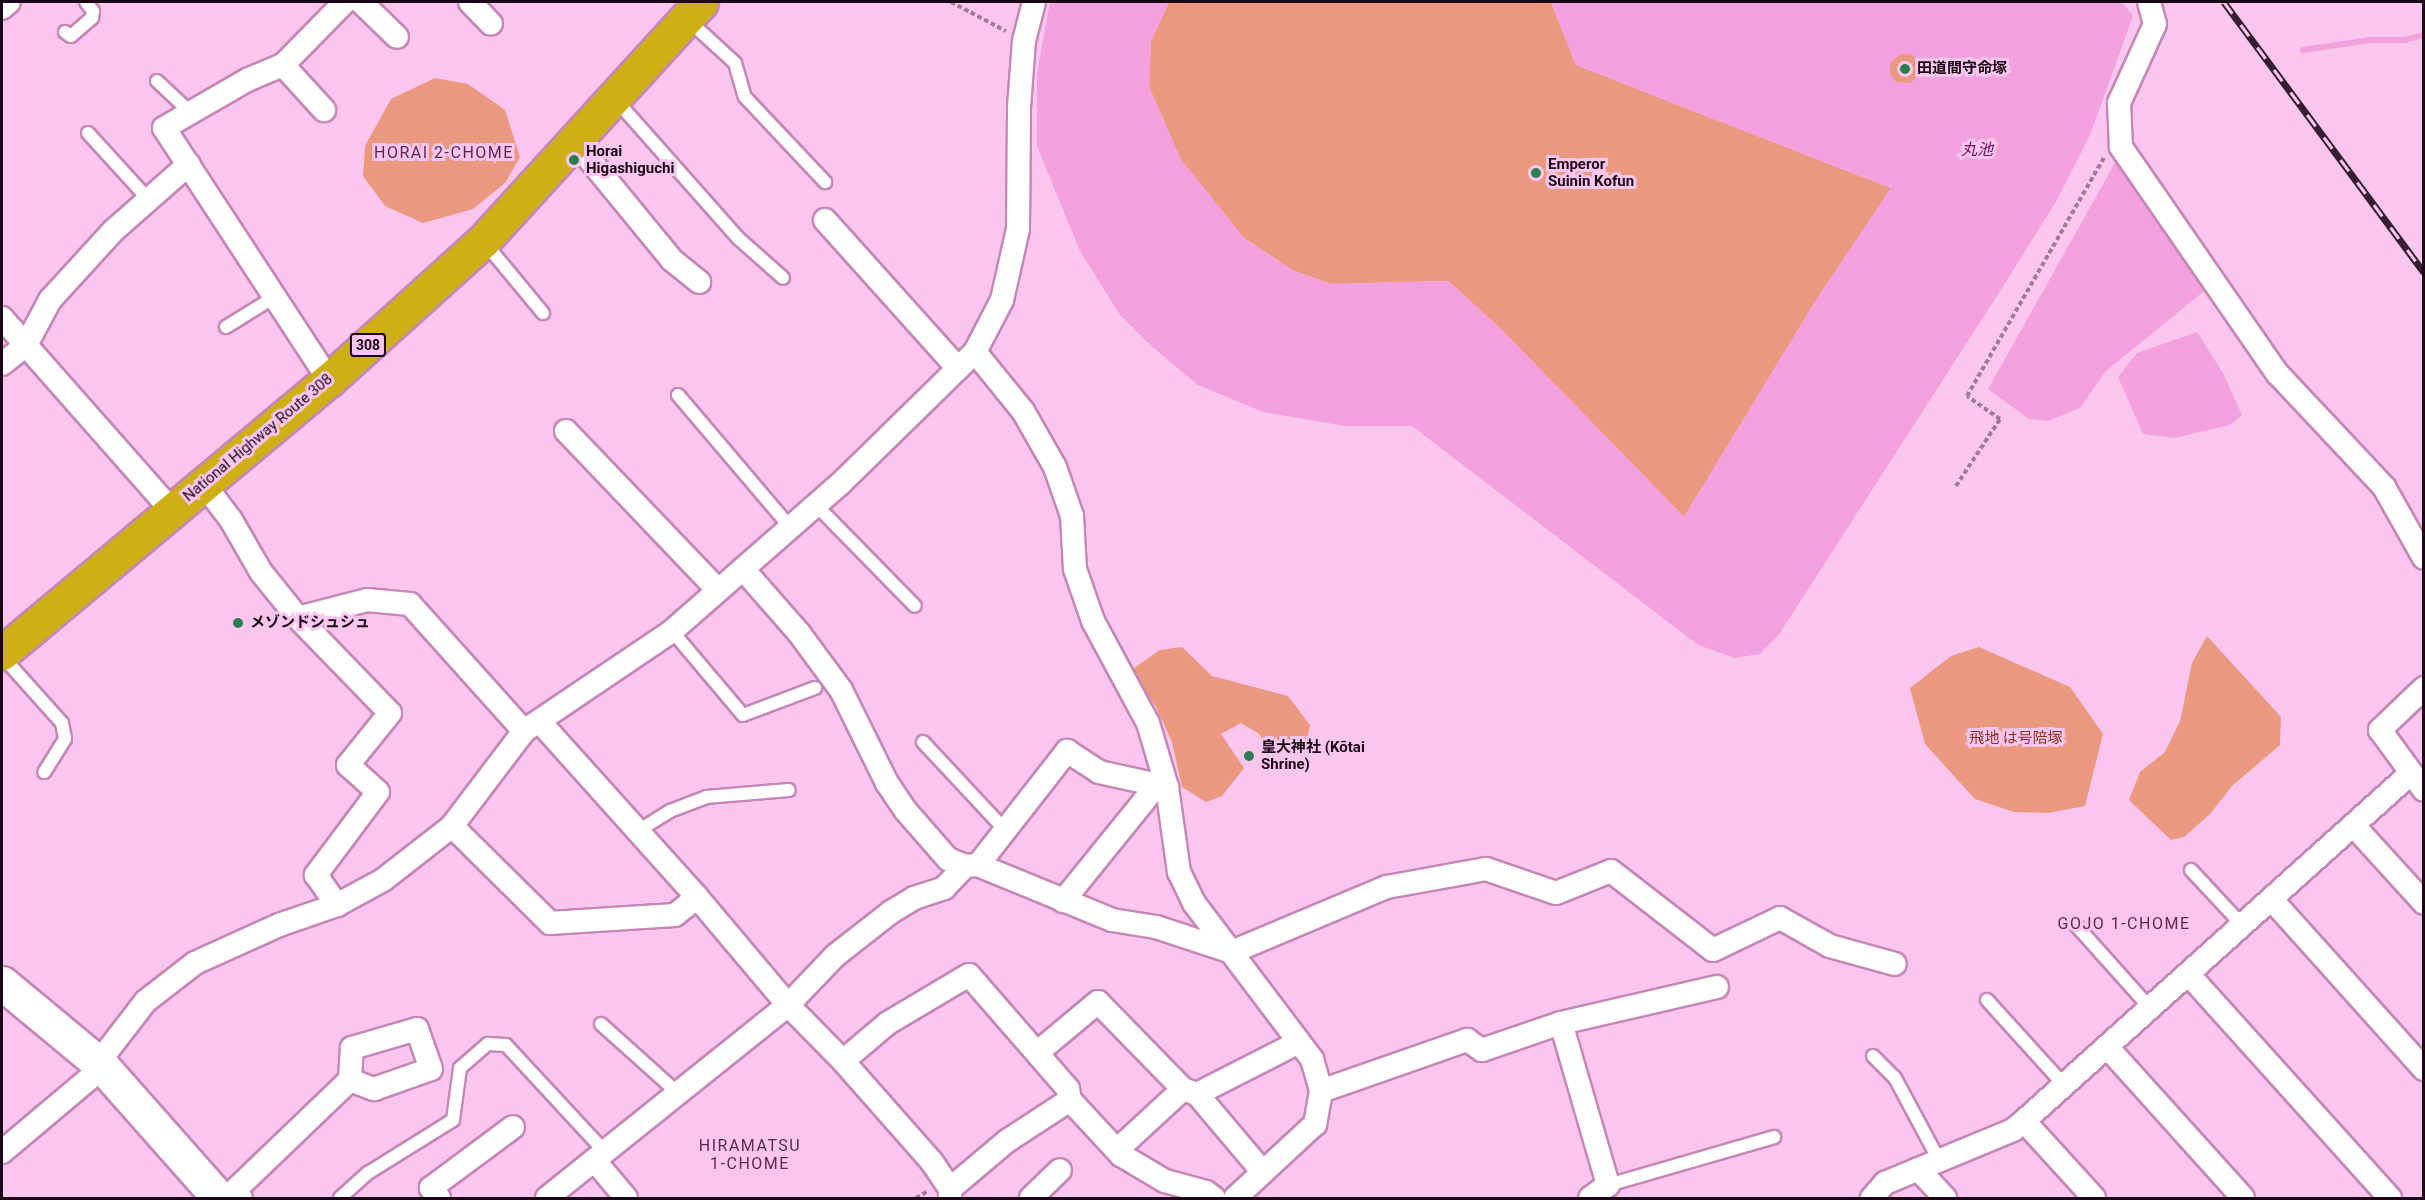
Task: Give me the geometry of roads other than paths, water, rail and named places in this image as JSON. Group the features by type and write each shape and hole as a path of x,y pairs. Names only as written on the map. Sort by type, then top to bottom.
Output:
{"highway":[{"name":"National Highway Route 308","path":"2,655 203,483 329,380 483,241 576,143 694,10"}],"street":[{"path":"2,8 9,2"},
{"path":"329,380 164,128 189,111 283,65 345,2"},
{"path":"361,2 397,37"},
{"path":"470,2 491,24"},
{"path":"2,1152 101,1065 146,1001 195,963 279,925 337,905 382,880 452,826 532,727 672,630 816,506 975,351 1002,300 1018,229 1019,107 1024,41 1034,2"},
{"path":"2149,2 2155,24 2119,103 2121,147 2277,373 2384,487 2424,558"},
{"path":"283,65 324,110"},
{"path":"576,143 672,260 699,282"},
{"path":"2,364 26,345 50,300 148,199 189,164"},
{"path":"825,220 958,368"},
{"path":"2,318 171,510"},
{"path":"975,351 1023,411 1055,467 1072,516 1075,569 1089,611 1148,723 1179,872 1194,903 1312,1059 1322,1091 1315,1124 1235,1198"},
{"path":"566,430 718,590"},
{"path":"203,483 231,520 261,572 298,618 390,713 348,765 378,792 316,875 337,905"},
{"path":"743,569 799,633 841,690 887,783 906,811 948,859 1112,920 1156,927 1232,952 1387,887 1486,868 1556,893 1611,871 1713,950 1780,918 1830,946 1895,964"},
{"path":"298,618 367,600 410,604 638,831 788,1005 843,1061 932,1162 950,1194 1007,1141 1070,1100"},
{"path":"1872,1198 1885,1183 2013,1130 2109,1049 2354,826 2416,782 2380,730 2424,688"},
{"path":"547,1198 788,1005 836,955 891,912 914,898 944,888 971,866 1005,830 1067,752 1099,771 1162,786"},
{"path":"1063,901 1162,786"},
{"path":"452,826 550,923 675,915 697,897"},
{"path":"2354,826 2424,903"},
{"path":"2272,901 2424,1069"},
{"path":"843,1061 888,1023 969,975 1068,1089 1070,1100 1117,1150 1165,1181 1206,1192 1214,1198"},
{"path":"2190,976 2390,1198"},
{"path":"2,982 101,1065 226,1197 350,1080"},
{"path":"1322,1091 1467,1040 1482,1050 1561,1023 1717,987"},
{"path":"1038,1052 1098,1002 1190,1092 1263,1172"},
{"path":"1561,1023 1604,1194"},
{"path":"1117,1150 1190,1092 1299,1042"},
{"path":"2109,1049 2243,1198"},
{"path":"2024,1121 2094,1198"},
{"path":"439,1198 431,1188 513,1127"},
{"path":"600,1157 626,1198"},
{"path":"1928,1164 1945,1198"},
{"path":"1031,1198 1060,1170"}],"lane":[{"path":"65,32 71,36 92,18 93,11 86,2"},
{"path":"694,10 735,63 745,97 825,182"},
{"path":"157,81 189,111"},
{"path":"615,99 738,238 783,278"},
{"path":"88,133 148,199"},
{"path":"483,241 543,313"},
{"path":"226,327 276,296"},
{"path":"678,395 790,527"},
{"path":"816,506 915,606"},
{"path":"672,630 743,715 815,688"},
{"path":"2,655 62,723 65,738 44,772"},
{"path":"923,742 1005,830"},
{"path":"638,831 670,811 706,797 789,790"},
{"path":"2191,870 2244,927"},
{"path":"2075,924 2152,1010"},
{"path":"1987,1000 2064,1085"},
{"path":"601,1024 679,1094"},
{"path":"340,1198 368,1173 453,1120 460,1068 488,1044 506,1046 600,1157"},
{"path":"1873,1056 1894,1078 1928,1164"},
{"path":"1604,1194 1773,1137"}],"water":[{"name":"丸池","path":"1050,2 1169,2 1151,41 1149,87 1181,160 1244,238 1292,270 1331,284 1448,281 1500,328 1684,517 1818,297 1891,188 1576,65 1551,2 2122,2 2133,16 2090,135 2057,200 1780,633 1760,654 1735,658 1698,645 1412,426 1345,426 1263,412 1198,385 1150,345 1120,315 1080,251 1037,146 1037,73","holes":["1901,54 1911,54 1919,61 1920,72 1911,83 1896,82 1890,74 1890,63"]},
{"path":"2116,161 2208,288 2106,371 2080,408 2048,421 2029,419 1988,389"},
{"path":"2197,332 2223,373 2242,415 2230,425 2174,438 2143,434 2118,377 2137,353"}],"waterway":[{"path":"2303,50 2370,40 2405,40 2424,35"}],"railway":[{"path":"2224,2 2424,272"}],"place":[{"name":"田道間守命塚","path":"1905,69"},
{"name":"Horai Higashiguchi","path":"574,160"},
{"name":"Emperor Suinin Kofun","path":"1536,173"},
{"name":"メゾンドシュシュ","path":"238,623"},
{"name":"皇大神社 (Kōtai Shrine)","path":"1249,756"}],"district":[{"name":"HORAI 2-CHOME","path":"444,153"},
{"name":"GOJO 1-CHOME","path":"2124,924"},
{"name":"HIRAMATSU 1-CHOME","path":"750,1155"}],"park label":[{"name":"飛地 は号陪塚","path":"2016,739"}]}
